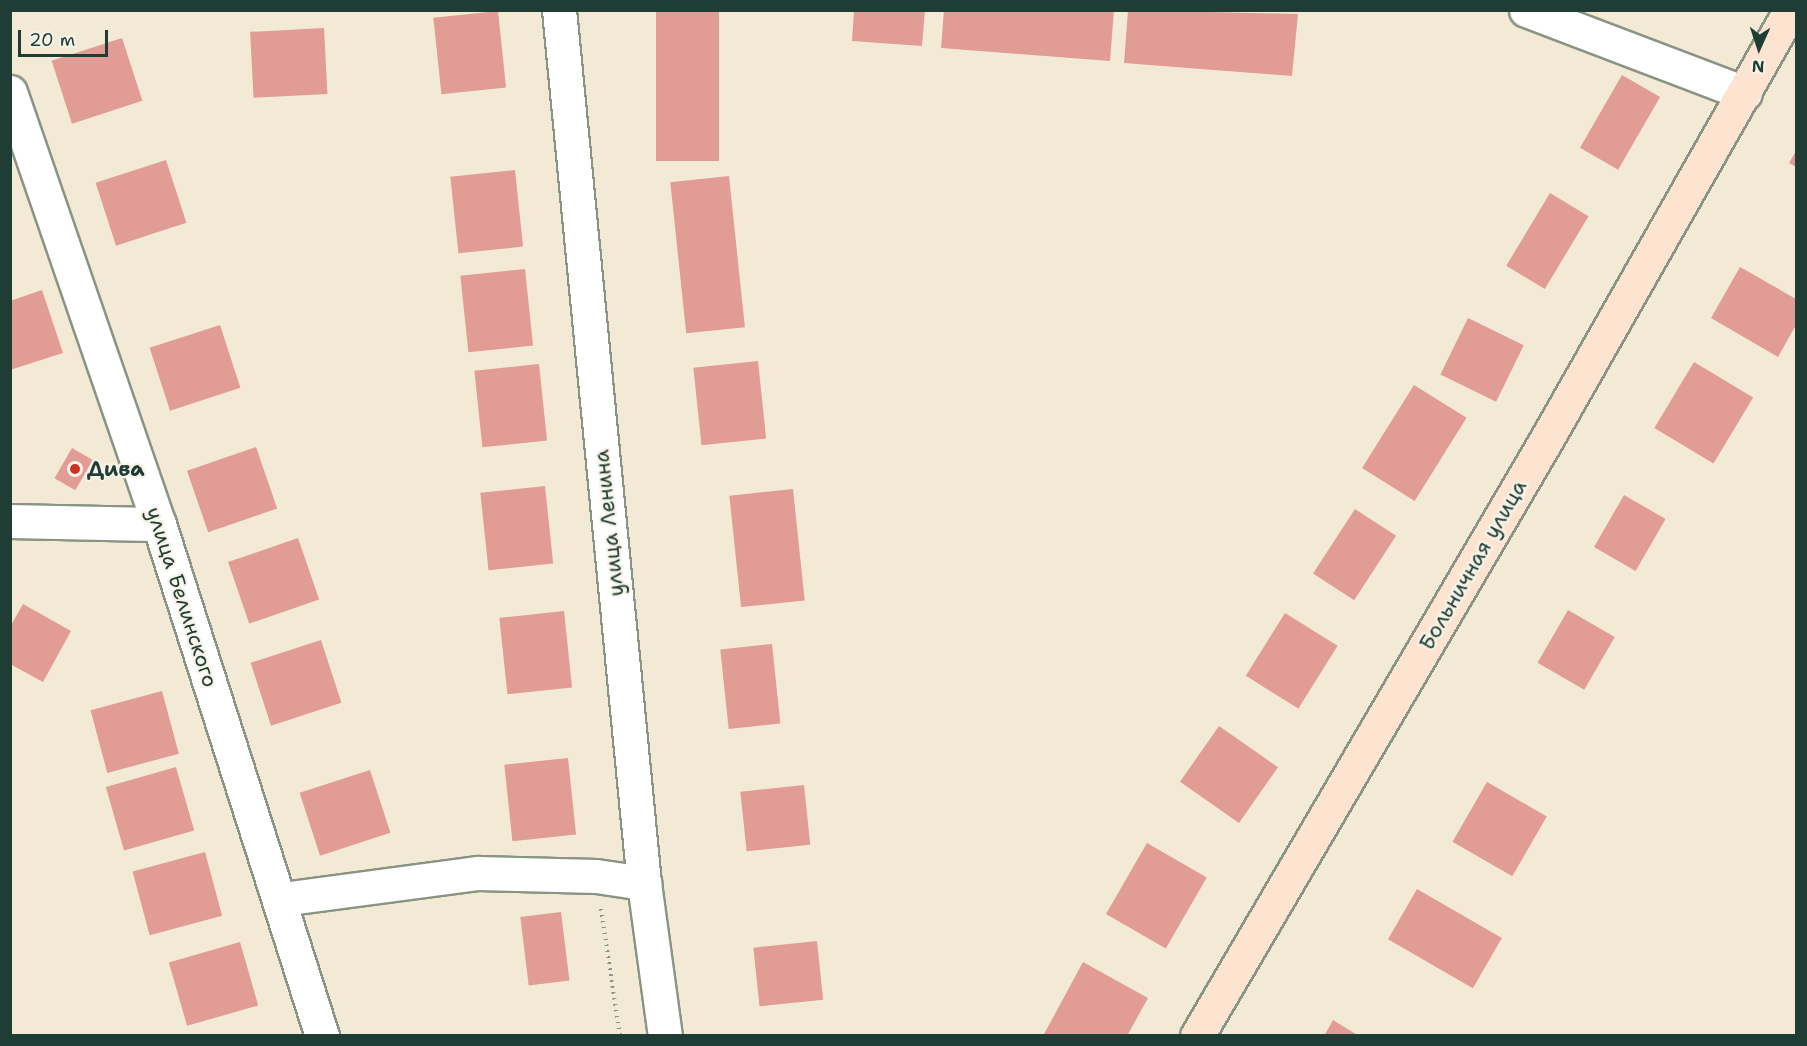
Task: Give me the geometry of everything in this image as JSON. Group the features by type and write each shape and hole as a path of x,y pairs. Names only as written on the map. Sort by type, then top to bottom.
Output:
{"main road":[{"name":"Больничная улица","path":"1197,1035 1745,93 1790,10"}],"street":[{"name":"улица Ленина","path":"559,10 644,883 665,1035"},
{"path":"1526,10 1745,93"},
{"name":"улица Белинского","path":"10,92 159,524 282,899 322,1035"},
{"path":"10,521 159,524"},
{"path":"282,899 478,873 596,876 644,883"}],"path":[{"path":"596,876 620,1035"}],"building":[{"path":"656,10 719,10 719,161 656,161"},
{"path":"854,10 925,10 922,46 852,41"},
{"path":"944,10 1114,10 1110,61 941,48"},
{"path":"1128,10 1298,14 1292,76 1124,63"},
{"path":"498,11 506,88 441,94 433,18"},
{"path":"324,28 327,94 254,98 250,32"},
{"path":"122,38 142,101 72,124 52,61"},
{"path":"1622,75 1660,97 1618,170 1580,148"},
{"path":"1796,151 1796,167 1789,163"},
{"path":"166,160 186,223 116,246 96,183"},
{"path":"515,170 523,247 458,253 450,177"},
{"path":"729,176 745,327 686,333 670,182"},
{"path":"1550,193 1589,216 1545,289 1506,266"},
{"path":"1740,267 1796,299 1796,325 1778,357 1711,318"},
{"path":"525,269 533,346 468,352 460,276"},
{"path":"42,290 63,353 10,370 10,301"},
{"path":"1468,318 1524,345 1496,402 1440,375"},
{"path":"220,325 240,388 170,411 150,348"},
{"path":"758,361 766,439 702,445 693,368"},
{"path":"1694,362 1753,398 1713,464 1654,428"},
{"path":"539,364 547,441 482,447 474,371"},
{"path":"1414,385 1467,418 1415,501 1362,468"},
{"path":"256,447 277,508 208,532 187,471"},
{"path":"72,448 93,460 75,490 54,478"},
{"path":"545,486 553,564 489,570 480,493"},
{"path":"793,489 805,600 741,607 729,496"},
{"path":"1624,495 1666,519 1636,571 1594,547"},
{"path":"1355,509 1396,536 1354,600 1313,574"},
{"path":"298,538 319,599 249,624 228,562"},
{"path":"23,604 71,631 43,682 10,664 10,627"},
{"path":"1568,610 1615,637 1584,690 1538,663"},
{"path":"564,611 572,688 507,694 499,618"},
{"path":"1285,613 1338,646 1298,709 1246,676"},
{"path":"321,640 341,703 271,726 251,663"},
{"path":"772,644 780,724 729,729 720,649"},
{"path":"162,691 179,754 107,773 91,710"},
{"path":"1219,726 1278,767 1239,823 1180,782"},
{"path":"568,758 576,835 512,841 504,765"},
{"path":"176,767 194,830 124,851 106,787"},
{"path":"370,770 390,833 320,856 300,793"},
{"path":"1487,782 1547,816 1512,876 1452,842"},
{"path":"804,785 810,845 747,851 740,792"},
{"path":"1147,843 1207,877 1166,949 1106,914"},
{"path":"205,852 222,916 150,935 133,871"},
{"path":"1417,889 1502,938 1473,988 1388,939"},
{"path":"561,912 569,980 529,985 520,917"},
{"path":"817,941 823,1000 760,1006 753,948"},
{"path":"240,942 258,1005 187,1026 169,962"},
{"path":"1083,962 1148,998 1127,1036 1043,1036"},
{"path":"1333,1020 1359,1036 1324,1036"}],"place":[{"name":"Дива","path":"75,469"}]}
